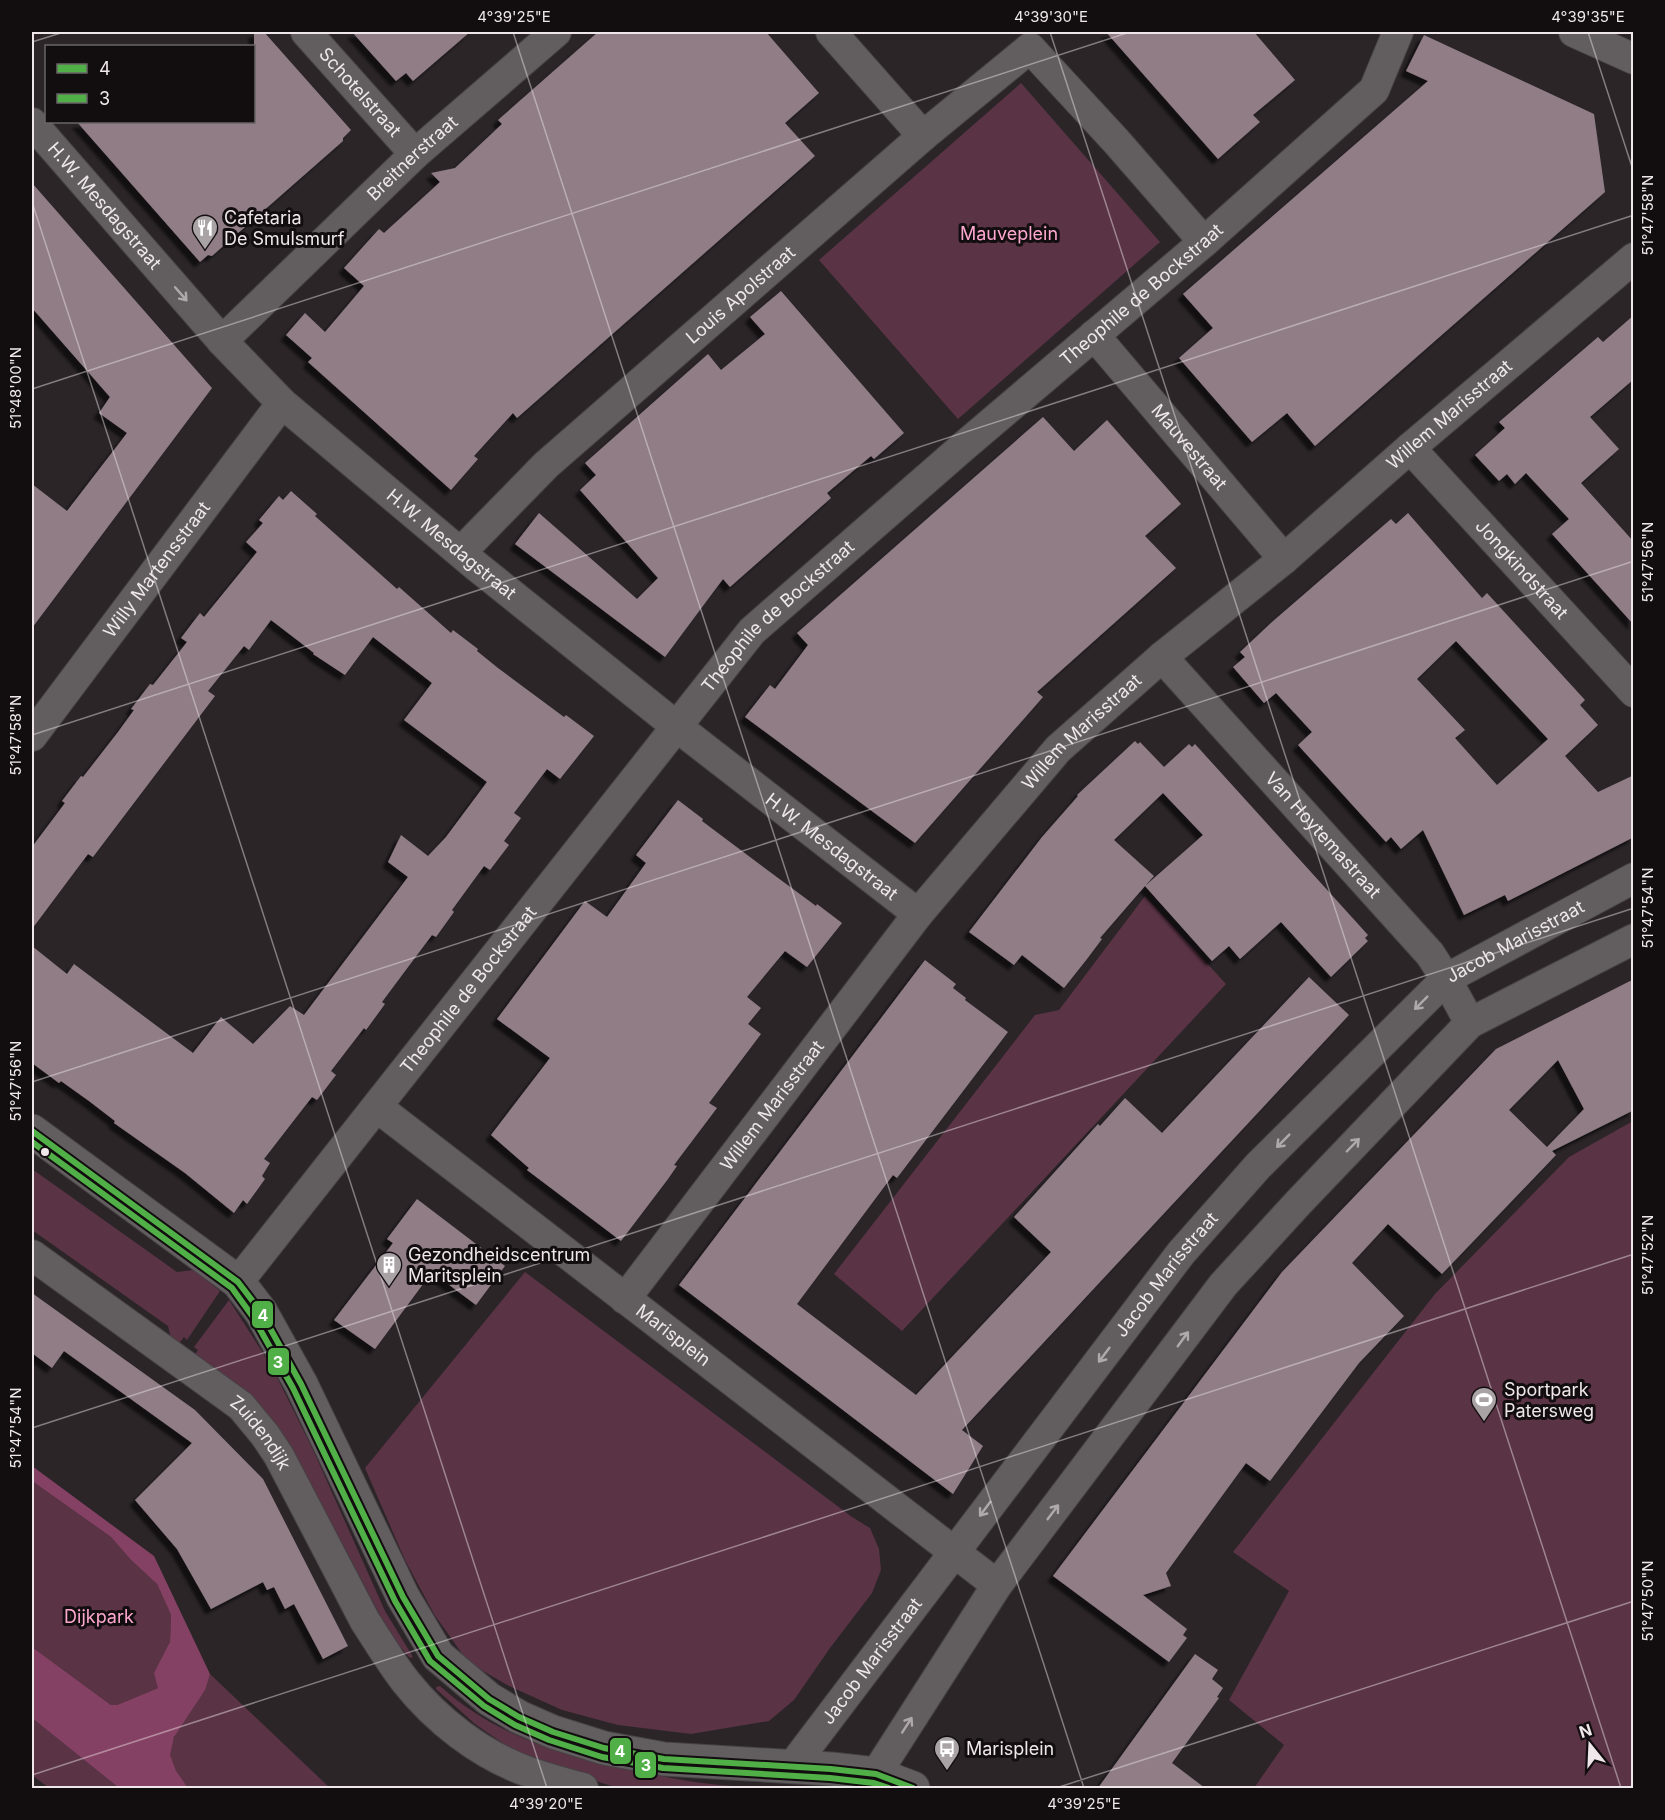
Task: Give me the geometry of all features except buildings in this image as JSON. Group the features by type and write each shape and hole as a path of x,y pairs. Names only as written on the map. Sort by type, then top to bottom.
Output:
{"street":[{"name":"Schotelstraat","path":"306,32 415,154"},
{"name":"Breitnerstraat","path":"222,341 415,154 556,32"},
{"path":"831,32 923,136"},
{"name":"Theophile de Bockstraat","path":"238,1282 752,631 1204,242 1374,90 1398,32"},
{"path":"1574,32 1634,58"},
{"name":"Louis Apolstraat","path":"461,552 546,465 923,136 1030,48 1116,141 1204,242"},
{"name":"H.W. Mesdagstraat","path":"32,123 222,341 282,403 475,565 676,726 918,914"},
{"name":"Willem Marisstraat","path":"625,1299 918,914 1058,749 1162,657 1284,559 1410,448 1634,258"},
{"name":"Mauvestraat","path":"1094,335 1284,559"},
{"name":"Willy Martensstraat","path":"32,736 282,403"},
{"name":"Jongkindstraat","path":"1410,448 1634,692"},
{"name":"Van Hoytemastraat","path":"1162,657 1430,954 1470,1023"},
{"name":"Jacob Marisstraat","path":"790,1768 1181,1253 1258,1166 1446,979 1634,879"},
{"path":"876,1774 997,1585 1223,1285 1470,1023 1634,939"},
{"name":"Marisplein","path":"377,1107 997,1585"},
{"path":"32,1131 238,1282 261,1312 301,1384 403,1597 438,1656 489,1699 519,1717 553,1732 604,1748 664,1759 831,1769 876,1774 913,1788"},
{"name":"Zuidendijk","path":"32,1255 242,1406 279,1456 365,1621 406,1682 434,1712 461,1735 493,1756 525,1770 583,1788"},
{"path":"406,1682 438,1656"}],"green space":[{"name":"Mauveplein","path":"1021,83 1160,242 958,419 819,260"},
{"path":"1145,896 1226,984 902,1331 834,1274 1035,1015 1059,1010"},
{"name":"Sportpark Patersweg","path":"1633,1121 1633,1788 1254,1788 1284,1745 1229,1700 1289,1591 1233,1552 1435,1294 1569,1157"},
{"path":"32,1169 177,1272 194,1270 220,1291 187,1340 184,1337 177,1346 171,1339 168,1326 32,1230"},
{"path":"525,1272 852,1517 870,1528 879,1549 881,1570 872,1593 794,1700 769,1721 691,1734 618,1725 562,1710 507,1685 468,1662 434,1614 405,1560 365,1468"},
{"path":"229,1300 272,1367 314,1452 385,1611 413,1657 410,1658 397,1643 380,1615 311,1484 280,1436 194,1356 198,1350 194,1347"},
{"name":"Dijkpark","path":"32,1481 111,1537 157,1584 171,1615 170,1642 158,1688 117,1705 111,1705 32,1647"},
{"path":"210,1674 330,1788 188,1788 172,1764 171,1747 186,1714"},
{"path":"440,1686 461,1703 508,1731 584,1759 673,1778 721,1785 874,1788 618,1788 541,1764 511,1749 475,1724 436,1689"},
{"path":"32,1718 119,1788 49,1788 32,1775"}],"shaded area":[{"path":"32,1466 154,1556 210,1674 205,1690 174,1737 170,1755 176,1771 188,1788 119,1788 32,1718 32,1647 111,1705 117,1705 158,1688 154,1673 170,1642 171,1615 157,1584 111,1537 32,1481"}],"transit line":[{"name":"4","path":"32,1131 238,1282 261,1312 301,1384 403,1597 438,1656 489,1699 519,1717 553,1732 604,1748 664,1759 831,1769 876,1774 913,1788"},
{"name":"3","path":"32,1142 232,1288 253,1317 293,1388 395,1601 430,1661 484,1706 515,1725 549,1740 602,1757 663,1768 830,1778 874,1783 889,1788"}],"place":[{"name":"Cafetaria De Smulsmurf","path":"205,251"},
{"name":"Gezondheidscentrum Maritsplein","path":"389,1288"},
{"name":"Sportpark Patersweg","path":"1484,1423"},
{"name":"Marisplein","path":"947,1772"}]}
